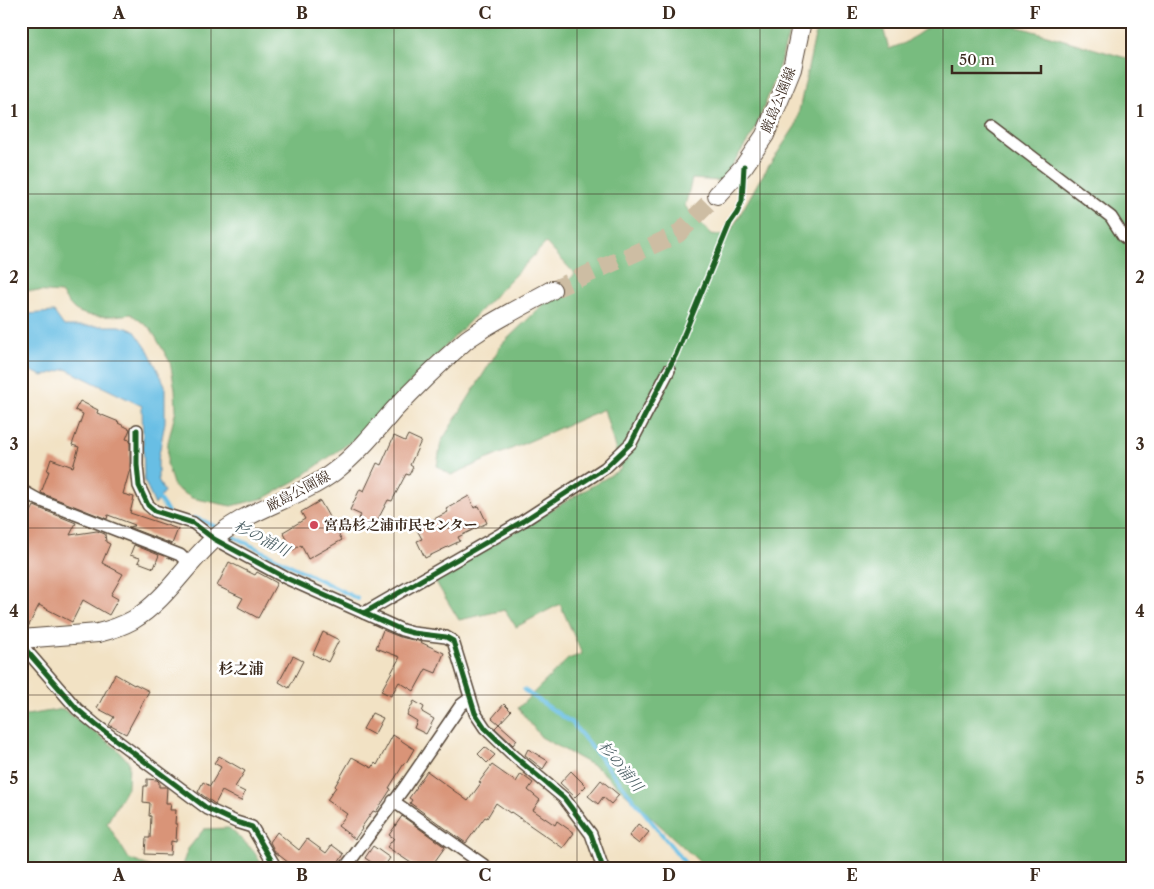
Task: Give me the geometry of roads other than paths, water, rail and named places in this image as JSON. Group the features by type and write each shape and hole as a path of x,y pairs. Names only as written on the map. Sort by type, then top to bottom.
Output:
{"main road":[{"name":"厳島公園線","path":"717,194 744,166 765,135 792,69 802,21"},
{"name":"厳島公園線","path":"22,639 98,633 121,626 132,620 152,605 217,536 238,522 320,482 336,471 351,458 424,380 465,341 503,316 552,290"}],"street":[{"path":"992,126 1111,217 1123,236 1133,244"},
{"path":"364,613 523,521 605,468 632,443 669,370"},
{"path":"137,430 139,486 148,505 155,511 193,523 286,578 402,630 446,637 453,641 475,714 485,728 514,756 564,798 591,834 603,868"},
{"path":"21,490 39,500 180,555 189,564"},
{"path":"22,639 26,650 77,709 208,809 252,827 276,868"},
{"path":"345,868 404,788 461,705 470,698"},
{"path":"393,801 488,868"}],"water":[{"path":"21,312 28,314 54,312 64,326 119,326 134,330 148,350 165,385 165,422 158,460 158,479 164,492 155,505 144,480 142,406 66,369 43,376 21,367"}],"waterway":[{"name":"杉の浦川","path":"159,499 168,512"},
{"name":"杉の浦川","path":"194,518 220,529"},
{"name":"杉の浦川","path":"230,535 358,599"},
{"name":"杉の浦川","path":"524,690 572,723 689,868"}],"tunnel":[{"path":"552,290 678,234 717,195"}],"place":[{"name":"宮島杉之浦市民センター","path":"314,525"}],"district":[{"name":"杉之浦","path":"241,668"}]}
